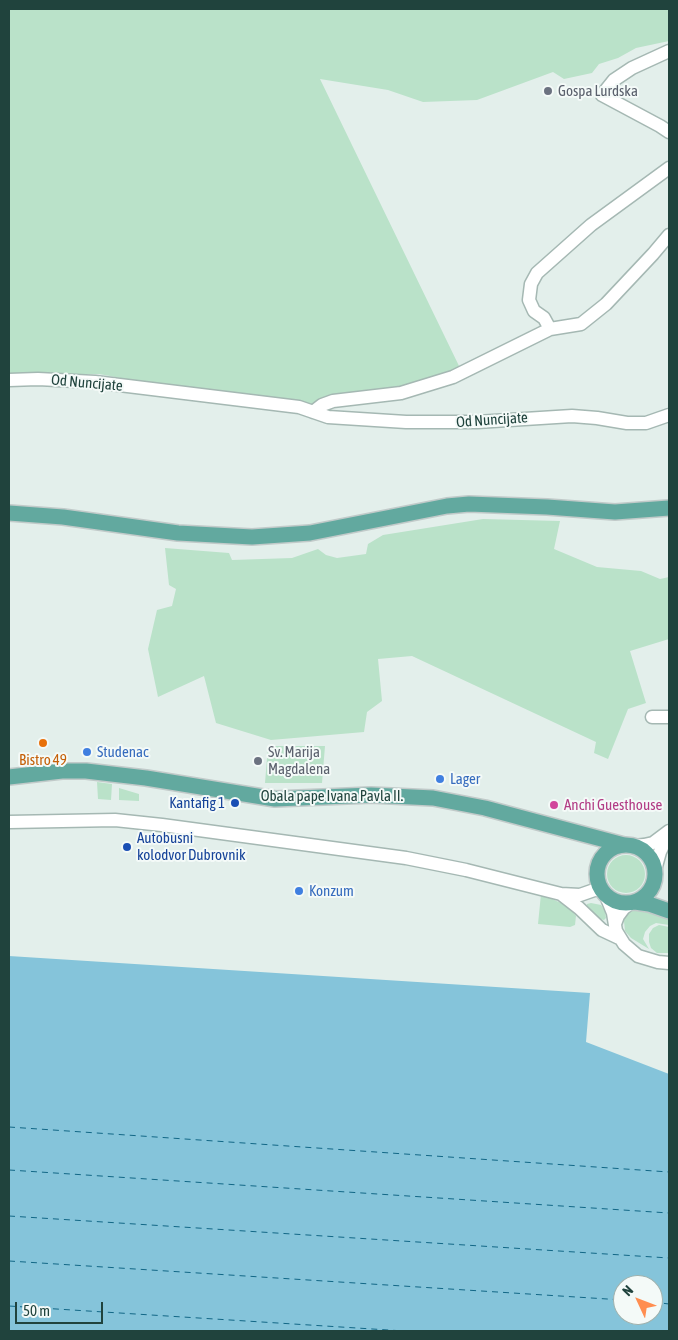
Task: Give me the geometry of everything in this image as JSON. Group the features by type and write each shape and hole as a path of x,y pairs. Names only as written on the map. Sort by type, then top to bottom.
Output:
{"main road":[{"path":"9,513 71,518 178,533 252,537 283,536 320,531 447,506 501,505 615,512 669,508"},
{"name":"Obala pape Ivana Pavla II.","path":"9,777 62,771 86,771 275,799 371,795 432,798 478,806 628,845"},
{"name":"Obala pape Ivana Pavla II.","path":"564,829 582,841 591,850 598,865"},
{"path":"628,845 641,849 648,854 653,862 659,898 669,910 649,904 613,901 603,892 597,873 602,857 608,851 628,845"},
{"path":"633,903 643,898 650,891 655,877"}],"street":[{"path":"669,51 632,68 614,80 602,95 669,132"},
{"path":"550,329 544,318 534,312 529,300 531,284 537,273 591,225 669,168"},
{"path":"313,412 322,405 333,401 401,393 453,377 550,329 581,324 600,309 637,272 669,234"},
{"name":"Od Nuncijate","path":"9,380 38,379 95,382 280,404 299,407 328,417 443,423 572,416 627,423 646,423 669,415"},
{"path":"652,717 669,717"},
{"path":"9,822 115,820 406,858 466,870 561,894 580,895 603,892 613,913 619,938"},
{"path":"628,845 653,843 669,832"},
{"path":"655,877 660,852 669,832"},
{"path":"561,894 602,930 619,938 638,956 669,963"},
{"path":"615,924 624,908 633,903"}],"green space":[{"path":"9,9 669,9 669,41 636,48 618,58 599,64 592,73 564,79 553,72 477,100 423,102 388,90 320,79 460,368 425,381 394,389 306,405 170,387 99,374 9,375"},
{"path":"483,519 560,521 554,549 597,567 641,571 660,579 669,577 669,639 630,651 646,703 628,709 608,759 594,753 596,742 412,656 378,659 382,701 367,712 364,732 271,740 216,723 204,676 158,697 148,649 157,610 172,606 176,589 169,585 165,548 229,553 232,560 292,558 318,549 326,555 337,558 366,554 368,544 383,535"},
{"path":"268,746 325,746 322,783 265,783"},
{"path":"97,782 112,784 111,800 98,799"},
{"path":"119,788 139,794 139,801 119,800"},
{"path":"626,855 639,861 645,874 639,887 626,893 613,887 607,874 613,861"},
{"path":"541,894 561,903 573,912 576,916 575,925 570,927 538,924"},
{"path":"587,904 601,905 605,911 606,918 604,920 587,909"},
{"path":"636,906 646,908 669,918 669,925 656,923 645,932 643,939 649,949 631,938 625,931 625,915"},
{"path":"659,925 669,927 669,953 657,953 651,948 649,934 653,928"}],"water":[{"path":"9,956 590,993 586,1042 669,1074 669,1331 9,1331"}],"ferry route":[{"path":"9,1127 669,1172"},
{"path":"9,1170 669,1213"},
{"path":"9,1216 669,1258"},
{"path":"9,1261 613,1299"},
{"path":"663,1303 669,1304"},
{"path":"9,1306 404,1331"}],"place":[{"name":"Gospa Lurdska","path":"548,91"},
{"name":"Bistro 49","path":"43,743"},
{"name":"Studenac","path":"87,752"},
{"name":"Sv. Marija Magdalena","path":"258,761"},
{"name":"Lager","path":"440,779"},
{"name":"Kantafig 1","path":"235,803"},
{"name":"Anchi Guesthouse","path":"554,805"},
{"name":"Autobusni kolodvor Dubrovnik","path":"127,847"},
{"name":"Konzum","path":"299,891"}]}
